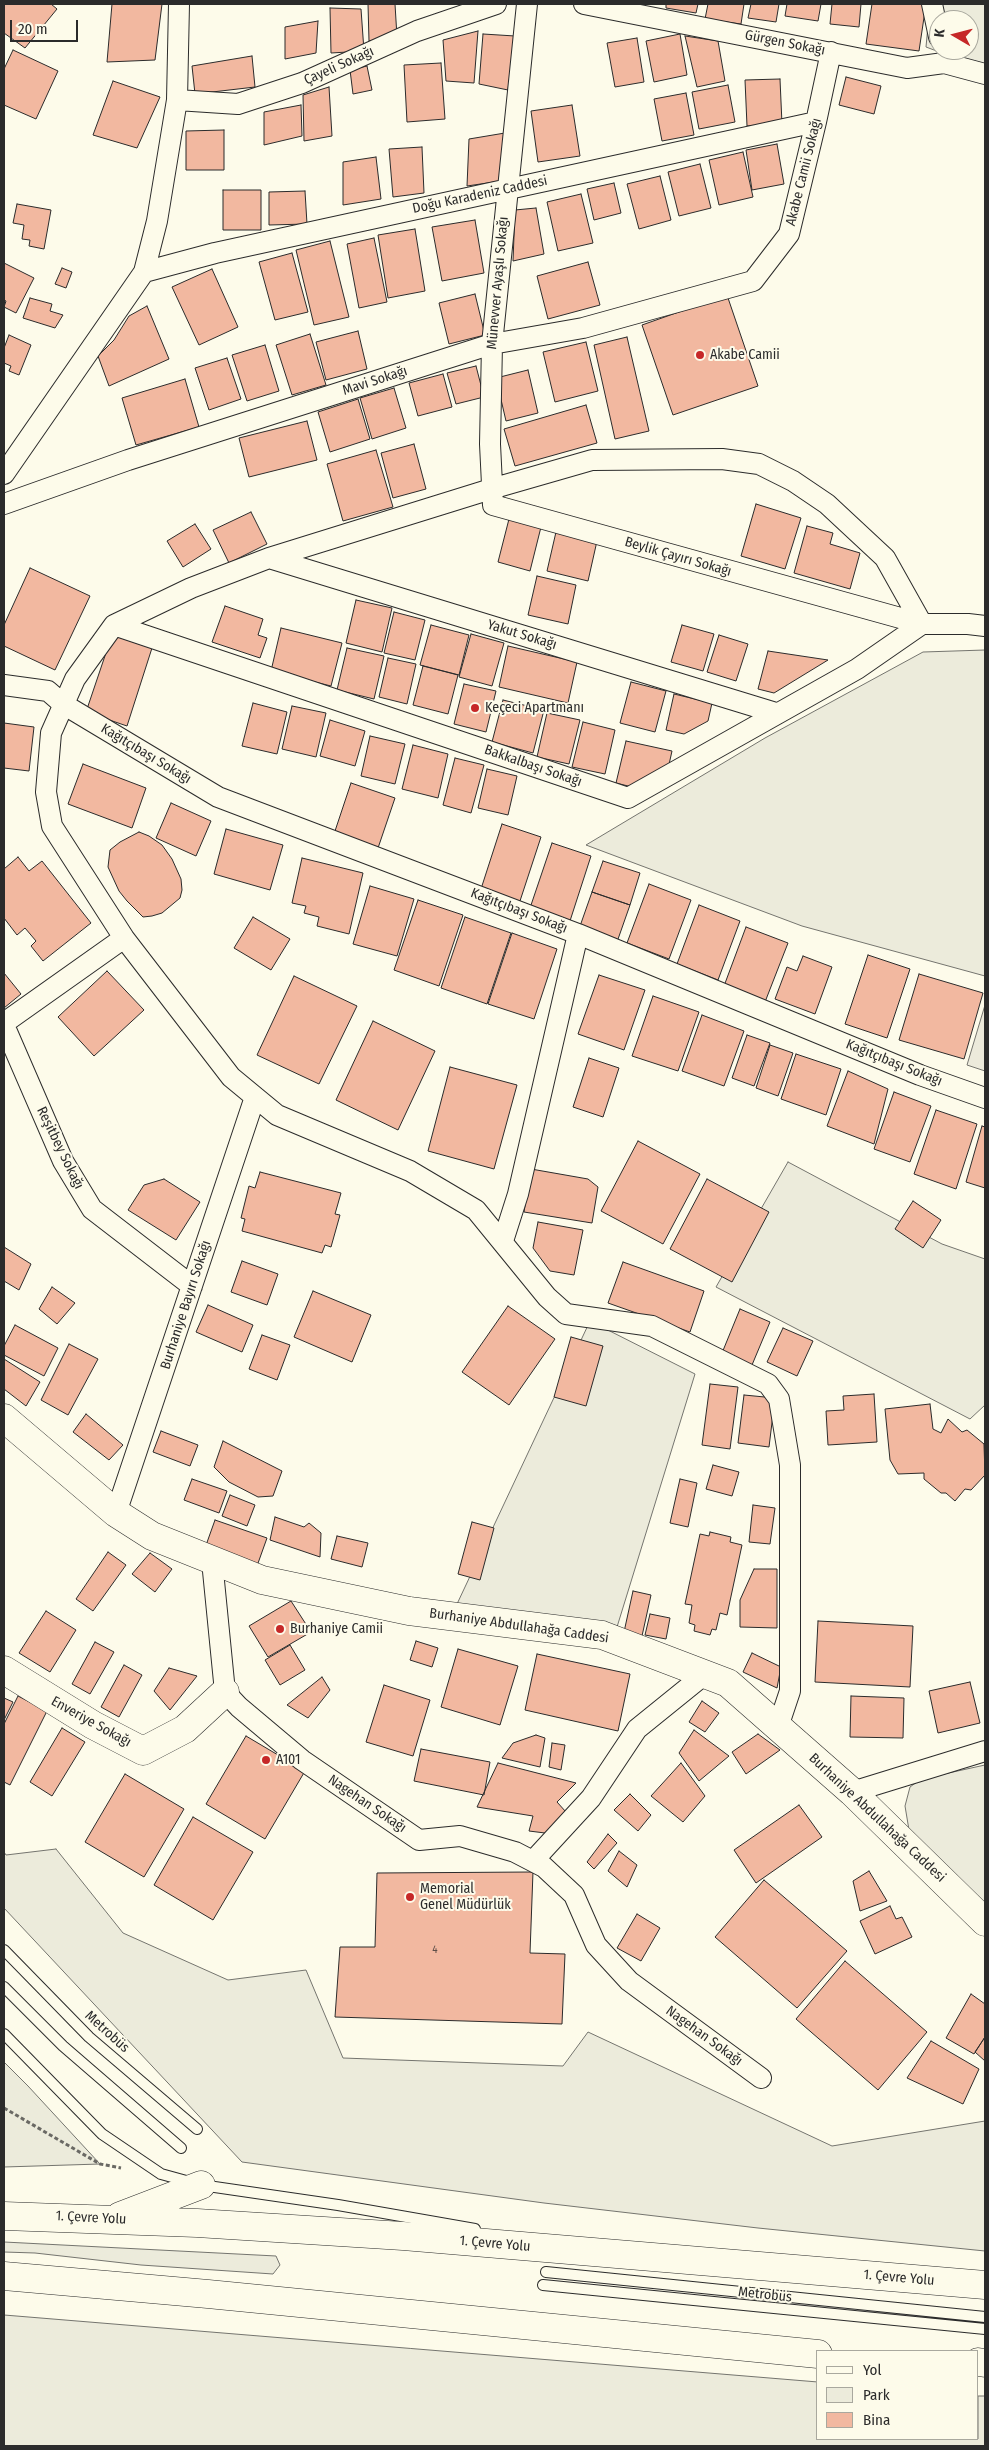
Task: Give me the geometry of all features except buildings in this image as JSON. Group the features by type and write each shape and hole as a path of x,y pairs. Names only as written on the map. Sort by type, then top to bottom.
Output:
{"main road":[{"name":"Burhaniye Abdullahağa Caddesi","path":"4,1418 116,1514 152,1536 262,1580 410,1611 602,1635 728,1683 852,1792 985,1922"},
{"name":"Enveriye Sokağı","path":"4,1670 93,1725 143,1751 185,1729 225,1692"},
{"path":"111,2219 201,2185"},
{"name":"1. Çevre Yolu","path":"4,2216 111,2219 403,2236 985,2285"},
{"path":"4,2276 208,2294 816,2354"}],"street":[{"path":"4,474 144,272 157,221 177,100 179,4"},
{"name":"Çayeli Sokağı","path":"177,100 238,104 302,83 417,30 496,4"},
{"name":"Münevver Ayaşlı Sokağı","path":"490,444 492,344 506,190 527,4"},
{"name":"Gürgen Sokağı","path":"584,4 907,68 931,60"},
{"name":"Akabe Camii Sokağı","path":"753,281 789,234 831,52"},
{"name":"Gürgen Sokağı","path":"952,60 985,74"},
{"name":"Doğu Karadeniz Caddesi","path":"144,272 225,251 816,122"},
{"name":"Mavi Sokağı","path":"4,504 128,460 492,344 583,328 753,281"},
{"name":"Beylik Çayırı Sokağı","path":"490,444 493,505 922,624"},
{"path":"778,1727 790,1691 790,1465 779,1399 768,1384 652,1326 566,1314 536,1284 476,1210 410,1171 277,1115 231,1077 124,938 52,826 46,792 51,733 75,679 114,625 191,588 269,558 491,489 592,460 722,459 759,464 793,481 827,504 885,558 896,573 922,624 985,626"},
{"name":"Yakut Sokağı","path":"269,558 776,713"},
{"name":"Bakkalbaşı Sokağı","path":"114,625 628,798 776,713 858,669 922,624"},
{"name":"Kağıtçıbaşı Sokağı","path":"4,685 48,691 63,704 218,797 578,934 920,1075 985,1098"},
{"path":"503,1241 518,1194 578,934"},
{"path":"4,1024 124,938"},
{"name":"Reşitbey Sokağı","path":"4,1024 63,1161 92,1209 192,1286"},
{"name":"Burhaniye Bayırı Sokağı","path":"116,1514 255,1097"},
{"path":"212,1560 225,1692"},
{"path":"533,1861 591,1798 637,1730 705,1674"},
{"name":"Nagehan Sokağı","path":"225,1692 302,1760 419,1840 460,1836 515,1852 544,1866 574,1895 596,1945 629,1981 761,2078"},
{"path":"852,1792 985,1751"}],"lane":[{"name":"Metrobüs","path":"4,1950 89,2037 197,2129"},
{"path":"4,1987 63,2046 181,2148"},
{"path":"4,2034 102,2134 161,2174 201,2185 338,2205 608,2254"},
{"name":"Metrobüs","path":"546,2272 985,2317"},
{"name":"Metrobüs","path":"543,2285 985,2329"}],"path":[{"path":"4,2108 100,2164 161,2174"}],"green space":[{"path":"930,4 985,4 985,69 961,60 979,60 979,10 929,10"},
{"path":"929,15 929,48 926,47"},
{"path":"985,650 985,976 802,926 586,845 765,738 923,652"},
{"path":"788,1162 942,1244 985,1259 985,1405 970,1419 716,1287"},
{"path":"590,1321 695,1374 617,1627 457,1604"},
{"path":"985,1765 985,1907 909,1830 905,1806 910,1787 921,1779"},
{"path":"56,1849 123,1933 228,1980 306,1970 343,2058 563,2066 588,2032 832,2146 985,2121 985,2251 758,2228 544,2203 242,2162 4,1908 4,1852 6,1855"},
{"path":"4,2062 28,2086 100,2164 4,2167"},
{"path":"4,2242 276,2256 280,2265 273,2274 141,2265 35,2253 4,2252"},
{"path":"4,2315 816,2382 816,2440 979,2440 979,2396 985,2396 985,2446 4,2446"}],"shaded area":[{"path":"985,1005 985,1071 967,1065"}],"place":[{"name":"Akabe Camii","path":"700,355"},
{"name":"Keçeci Apartmanı","path":"475,708"},
{"name":"Burhaniye Camii","path":"280,1629"},
{"name":"A101","path":"266,1760"},
{"name":"Memorial Genel Müdürlük","path":"410,1897"}]}
